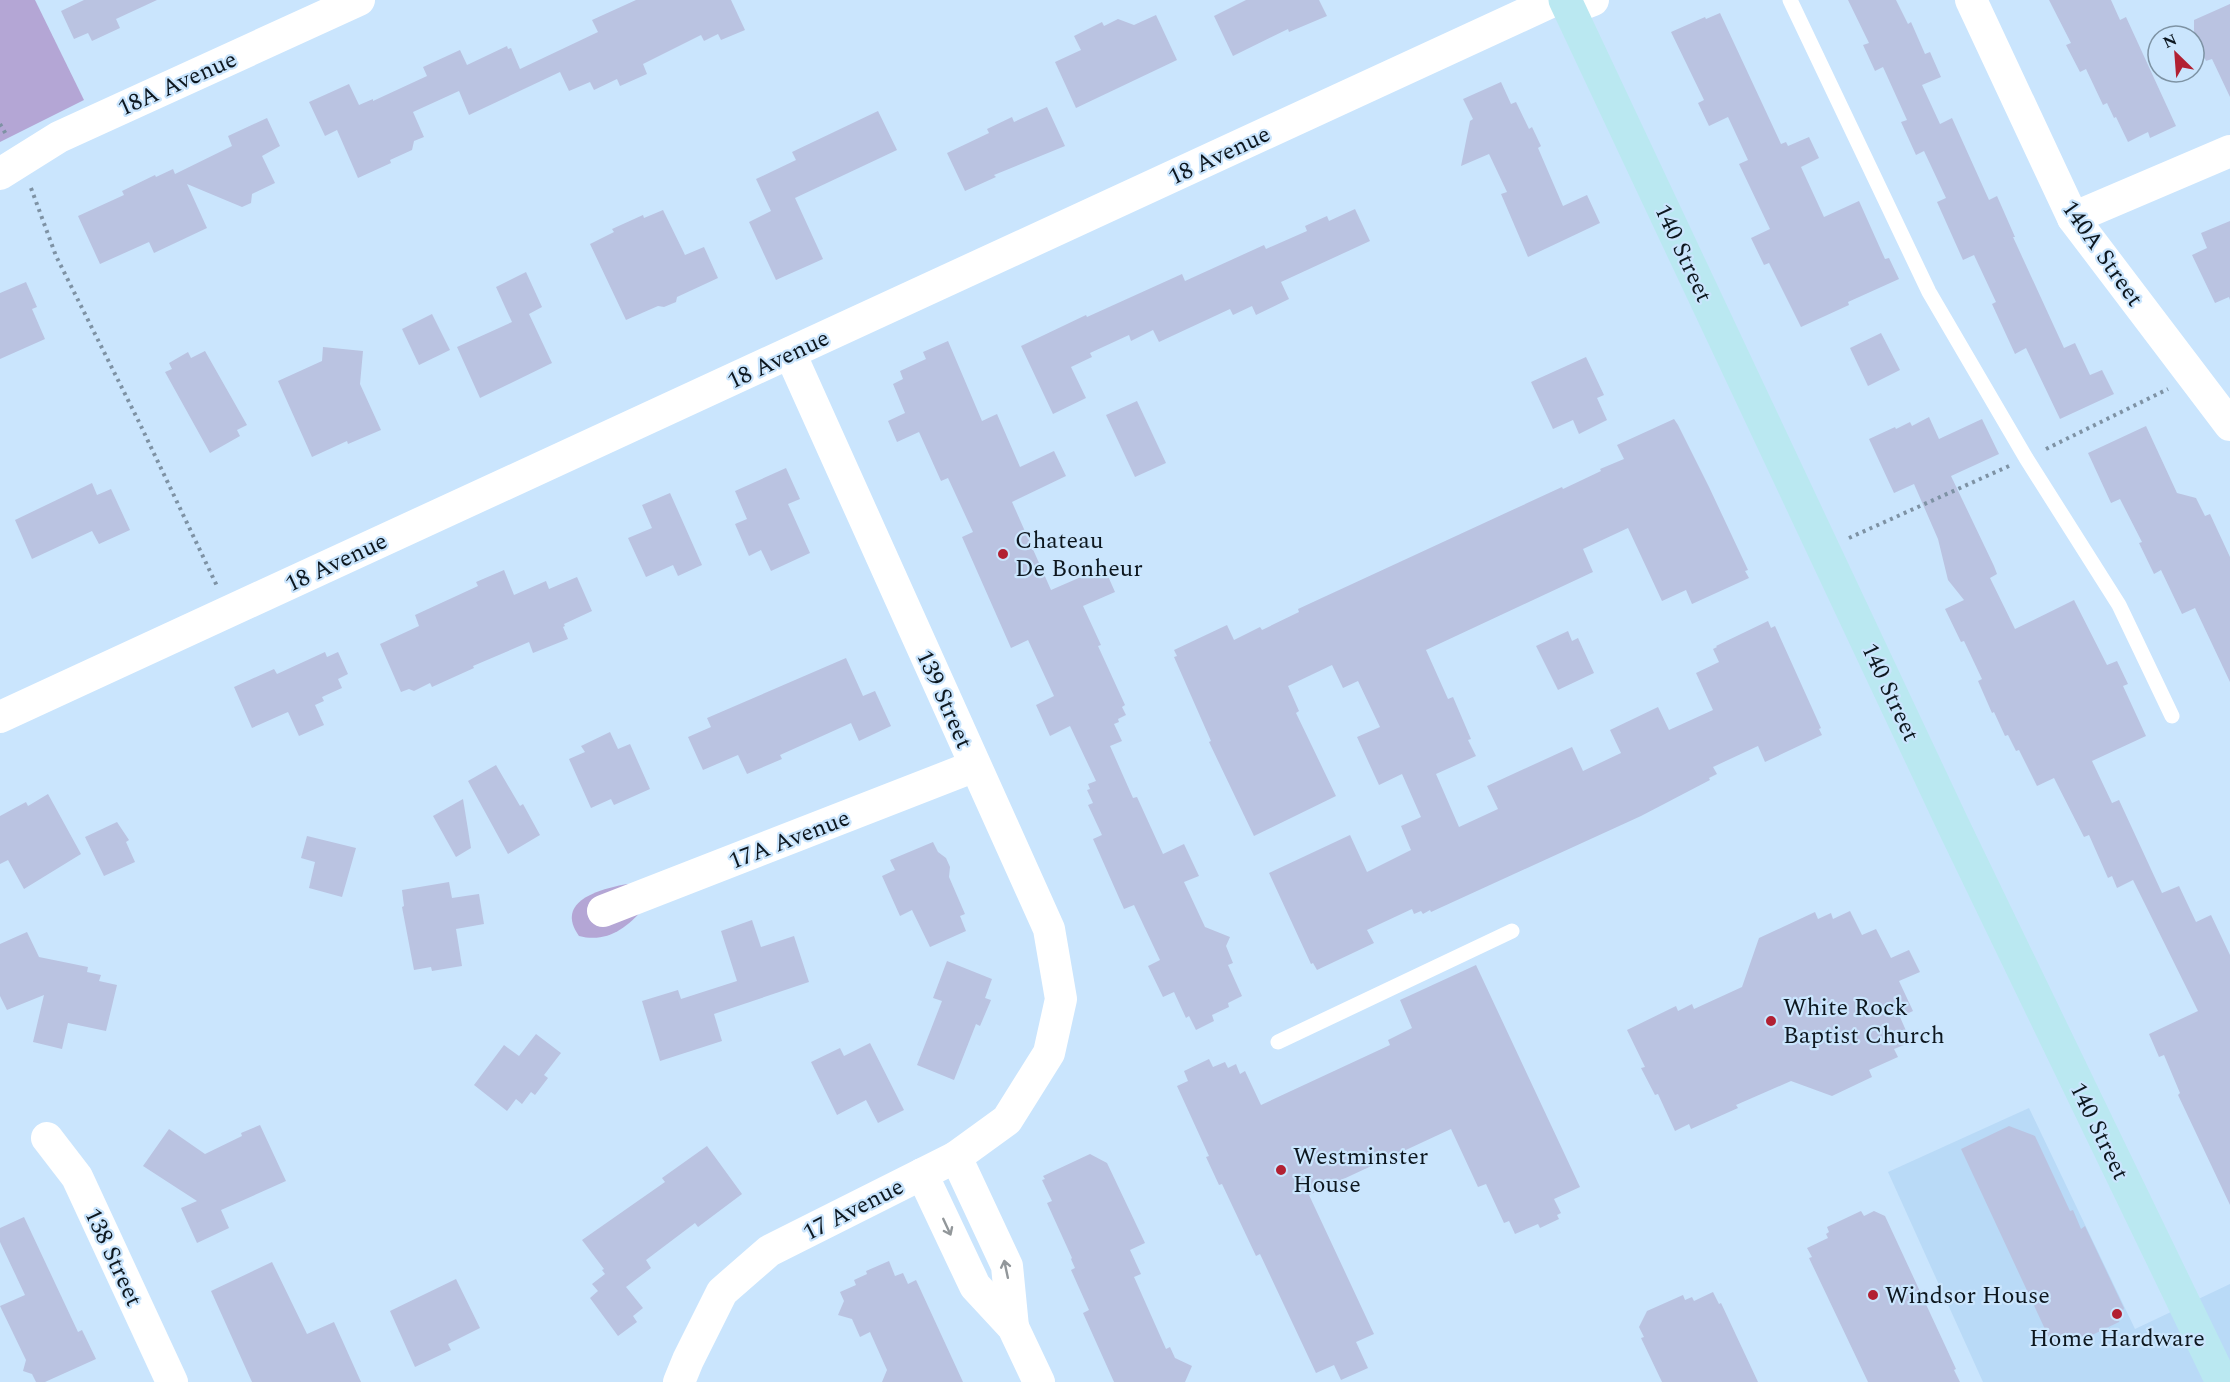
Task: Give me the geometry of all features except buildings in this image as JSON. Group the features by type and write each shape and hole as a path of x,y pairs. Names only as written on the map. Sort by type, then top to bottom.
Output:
{"main road":[{"name":"140 Street","path":"1571,2 1954,827 2222,1382"}],"street":[{"name":"18A Avenue","path":"0,174 59,137 359,0"},
{"name":"140A Street","path":"1971,0 2073,218 2230,425"},
{"name":"18 Avenue","path":"0,717 790,353 1571,2"},
{"path":"2073,218 2230,151"},
{"name":"139 Street","path":"790,353 1049,929 1061,999 1049,1053"},
{"name":"17A Avenue","path":"603,911 975,766"},
{"name":"17 Avenue","path":"679,1382 722,1292 769,1251 956,1157 1007,1120 1049,1053"},
{"name":"138 Street","path":"47,1138 77,1177 172,1382"},
{"path":"956,1157 1007,1266 1013,1327"},
{"path":"922,1174 975,1286 1013,1327 1039,1382"}],"lane":[{"path":"1790,0 1929,292 2026,458 2119,605 2172,716"},
{"path":"1278,1042 1512,930"}],"path":[{"path":"0,124 9,140"},
{"path":"30,184 56,255 220,592"},
{"path":"2044,449 2175,386"},
{"path":"1848,538 2017,462"}],"shaded area":[{"path":"0,0 35,0 84,100 0,142"},
{"path":"635,884 643,909 630,923 615,933 598,938 579,936 573,924 572,914 576,905 593,893"},
{"path":"2029,1108 2135,1329 2230,1284 2230,1382 1983,1382 1888,1172"}],"place":[{"name":"Chateau De Bonheur","path":"1003,554"},
{"name":"White Rock Baptist Church","path":"1771,1021"},
{"name":"Westminster House","path":"1281,1170"},
{"name":"Windsor House","path":"1873,1295"},
{"name":"Home Hardware","path":"2117,1314"}]}
